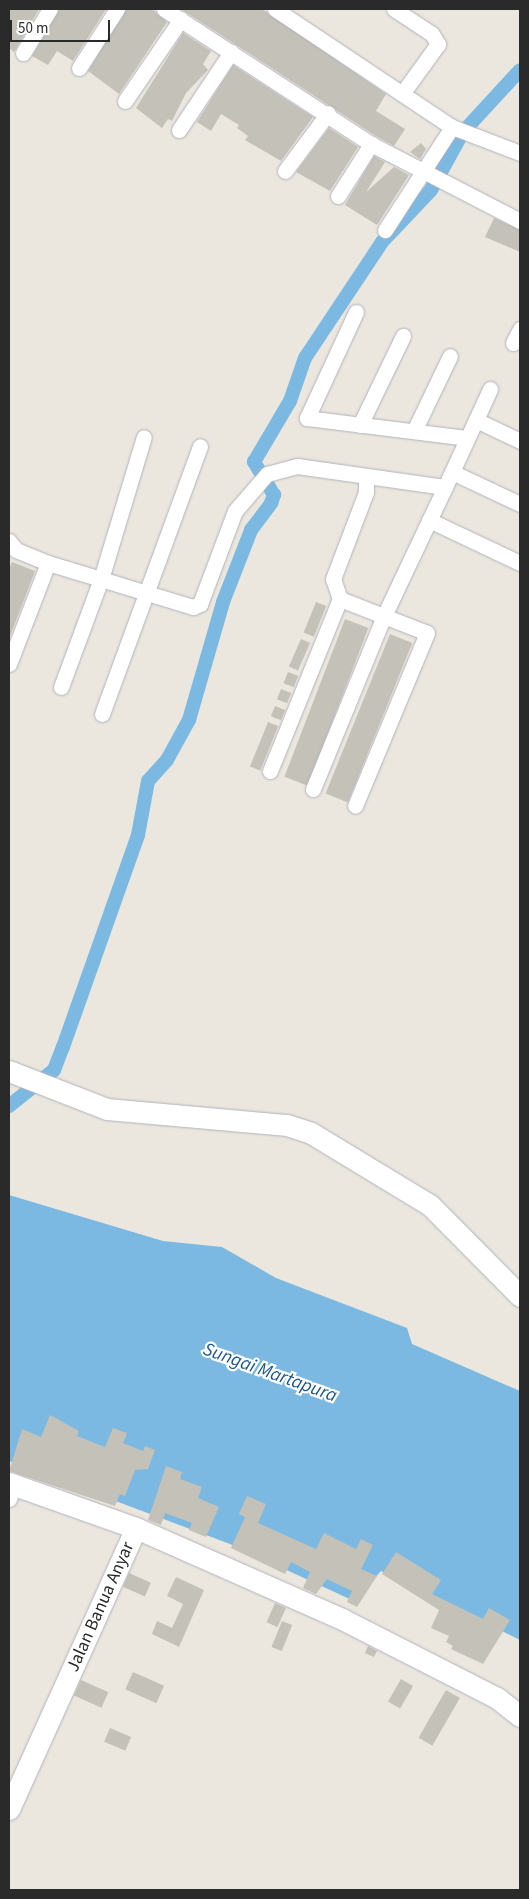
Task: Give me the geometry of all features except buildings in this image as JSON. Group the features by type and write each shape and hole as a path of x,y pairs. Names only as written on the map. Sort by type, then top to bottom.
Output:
{"street":[{"path":"23,53 50,9"},
{"path":"79,68 117,9"},
{"path":"164,9 328,113 371,144 453,189 520,221"},
{"path":"275,9 404,91 457,128 520,153"},
{"path":"394,9 432,34 438,44 404,91"},
{"path":"125,101 181,19"},
{"path":"179,130 230,52"},
{"path":"285,171 328,113"},
{"path":"385,230 428,176 457,128"},
{"path":"338,196 371,144"},
{"path":"356,312 307,418 468,438"},
{"path":"513,343 520,329"},
{"path":"360,425 403,336"},
{"path":"414,432 450,356"},
{"path":"313,789 384,616 490,389"},
{"path":"476,420 520,441"},
{"path":"61,687 101,579 144,436"},
{"path":"102,714 200,446"},
{"path":"9,541 16,550 48,563 193,607 200,604 235,511 261,478 288,466 366,478 445,487"},
{"path":"452,472 520,504"},
{"path":"270,771 340,599 333,579 366,492 366,478"},
{"path":"429,520 520,563"},
{"path":"9,664 48,563"},
{"path":"340,599 427,633 356,806"},
{"path":"9,1071 30,1078 67,1096 107,1109 287,1125 310,1134 430,1205 520,1296"},
{"name":"Jalan Banua Anyar","path":"9,1809 136,1528 10,1489"},
{"path":"136,1528 342,1619 496,1698 520,1716"}],"water":[{"name":"Sungai Martapura","path":"9,1195 163,1241 222,1247 276,1278 407,1328 412,1344 520,1391 520,1640 381,1571 354,1601 230,1544 9,1461"}],"waterway":[{"path":"9,1106 54,1070 138,835 148,781 167,760 189,720 223,602 251,530 271,503 274,495 254,462 290,401 305,358 382,242 431,190 463,132 520,70"}]}
